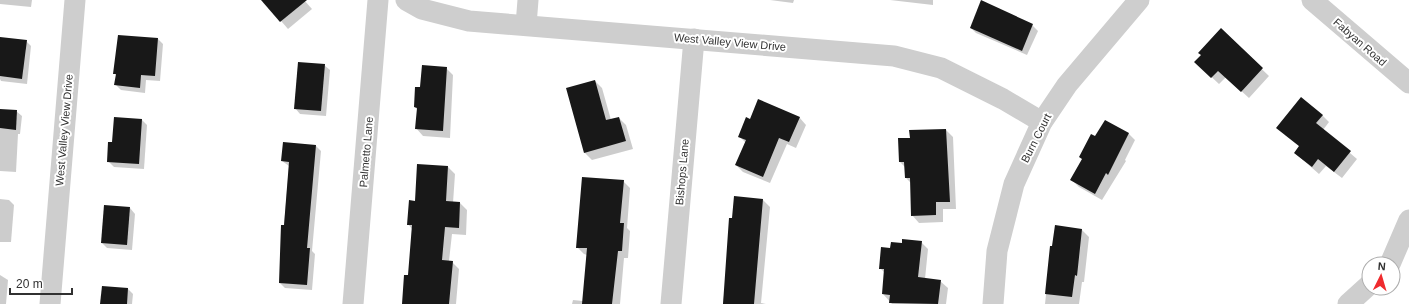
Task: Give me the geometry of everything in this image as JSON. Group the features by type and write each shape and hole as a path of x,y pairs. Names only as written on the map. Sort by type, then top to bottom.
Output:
{"street":[{"name":"West Valley View Drive","path":"50,304 75,0"},
{"name":"Palmetto Lane","path":"353,304 378,0"},
{"name":"West Valley View Drive","path":"406,0 422,9 469,21 894,56 942,68 1003,99 1042,122"},
{"path":"526,25 528,0"},
{"name":"Burn Court","path":"993,304 997,251 1014,184 1042,122 1067,85 1140,0"},
{"name":"Fabyan Road","path":"1312,0 1409,83"},
{"name":"Bishops Lane","path":"671,304 694,39"},
{"path":"1393,256 1409,220"},
{"path":"1348,304 1361,292"}],"building":[{"path":"261,0 307,0 280,22"},
{"path":"981,0 1033,24 1022,51 970,28"},
{"path":"1221,28 1263,68 1241,92 1218,71 1211,78 1194,62 1201,55 1198,53"},
{"path":"118,35 158,38 155,76 141,75 140,88 114,85 116,74 113,74"},
{"path":"0,37 27,40 22,79 0,76"},
{"path":"298,62 325,64 321,111 294,109"},
{"path":"422,65 447,67 443,131 415,129 417,108 414,107 415,87 420,87"},
{"path":"595,80 606,120 619,117 626,141 584,153 566,88"},
{"path":"1301,97 1323,115 1316,123 1351,151 1334,172 1318,159 1312,167 1294,153 1299,146 1276,128"},
{"path":"758,99 800,117 789,142 779,138 763,177 735,165 746,140 738,137 746,117 750,119"},
{"path":"0,109 17,110 16,130 0,128"},
{"path":"114,117 142,119 139,164 107,162 108,142 112,142"},
{"path":"1105,120 1129,133 1108,175 1106,173 1095,194 1070,180 1082,159 1079,157 1091,134 1095,136"},
{"path":"946,129 950,202 936,202 936,215 911,216 910,178 905,178 904,162 899,162 898,138 910,138 909,130"},
{"path":"283,142 316,145 307,248 310,248 307,285 279,283 281,225 284,225 289,162 281,161"},
{"path":"417,164 448,166 446,201 460,202 459,228 445,227 442,260 453,261 449,304 402,304 404,275 408,275 412,225 407,225 409,200 415,201"},
{"path":"582,177 624,180 620,223 624,223 622,251 618,251 612,304 582,304 587,248 576,248"},
{"path":"734,196 763,199 754,304 723,304 729,218 732,218"},
{"path":"104,205 130,207 127,245 101,243"},
{"path":"1055,225 1082,229 1077,276 1075,275 1072,297 1045,294 1050,246 1052,246"},
{"path":"902,239 922,241 918,277 941,280 938,304 889,303 890,295 882,294 884,269 879,269 881,247 890,248 891,242 902,243"},
{"path":"102,286 128,288 127,304 100,304"}]}
